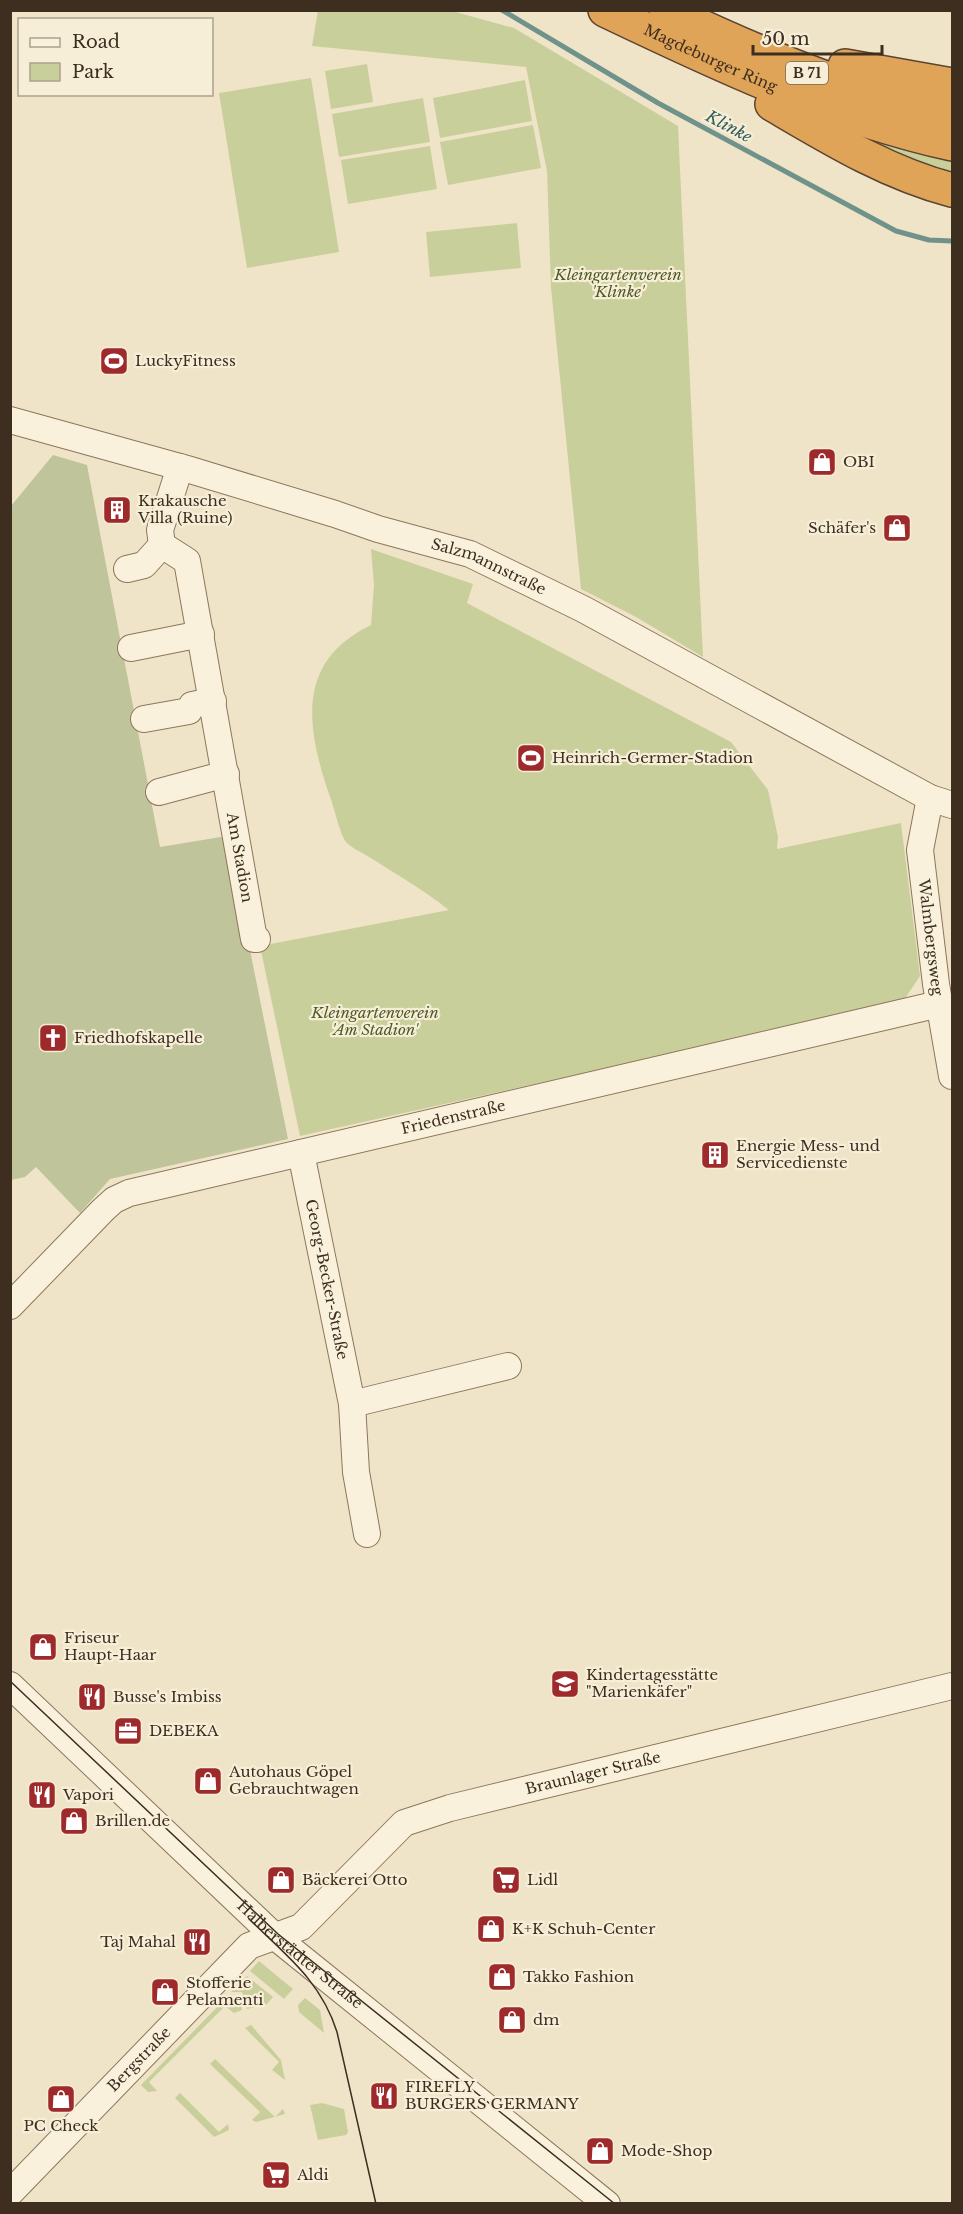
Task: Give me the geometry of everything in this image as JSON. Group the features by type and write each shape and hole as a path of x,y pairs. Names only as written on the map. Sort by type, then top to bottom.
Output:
{"highway":[{"name":"Magdeburger Ring","path":"605,10 668,21 827,80 886,99 952,116"},
{"path":"682,10 668,21 696,67 766,101 855,152 905,174 952,189"},
{"path":"694,10 825,61 884,75 952,85"},
{"name":"Magdeburger Ring","path":"668,21 826,108 883,127 952,144"}],"street":[{"name":"Salzmannstraße","path":"10,420 180,467 335,514 378,530 470,554 583,609 941,801"},
{"path":"127,569 144,565 162,545 160,530 180,467"},
{"name":"Am Stadion","path":"162,545 187,561 256,939"},
{"path":"131,648 201,634"},
{"path":"144,719 189,711 192,705 213,701"},
{"path":"159,792 226,774"},
{"name":"Walmbergsweg","path":"941,801 920,850 939,1004 952,1076"},
{"name":"Friedenstraße","path":"10,1306 103,1210 119,1197 939,1004"},
{"name":"Georg-Becker-Straße","path":"301,1153 352,1404 356,1472 367,1534"},
{"path":"352,1404 508,1366"},
{"name":"Halberstädter Straße","path":"10,1685 273,1935 607,2204"},
{"name":"Braunlager Straße","path":"273,1935 301,1927 395,1831 418,1816 952,1686"},
{"name":"Bergstraße","path":"10,2193 249,1946 273,1935"}],"green space":[{"name":"Kleingartenverein 'Klinke'","path":"318,10 452,11 514,28 678,126 703,657 636,617 581,589 551,288 547,171 526,67 312,46"},
{"path":"367,64 373,102 331,109 325,71"},
{"path":"311,78 339,252 247,268 219,93"},
{"path":"525,80 532,121 440,138 433,98"},
{"path":"423,98 430,142 339,157 332,114"},
{"path":"533,125 541,168 448,185 440,142"},
{"path":"874,139 952,158 952,181 869,141"},
{"path":"430,146 437,189 348,204 341,160"},
{"path":"517,223 521,268 430,277 426,232"},
{"path":"53,455 87,465 160,847 227,836 288,1139 110,1179 80,1213 36,1167 25,1177 11,1180 11,506"},
{"name":"Kleingartenverein 'Am Stadion'","path":"371,549 473,584 467,603 731,742 768,790 778,837 777,849 901,823 920,976 902,1003 300,1136 260,946 449,910 346,842 339,826 315,744 312,720 313,698 319,676 330,657 347,640 371,625 374,585"},
{"path":"259,1961 293,1989 284,1999 250,1971"},
{"path":"247,1976 273,1997 267,2004 247,2009 242,1992 231,1992"},
{"path":"226,1998 240,1998 242,2010 234,2013 225,2006 149,2082 157,2091 148,2092 141,2085"},
{"path":"305,1998 320,2010 324,2033 299,2012 298,2005"},
{"path":"251,2025 281,2060 285,2080 272,2070 279,2062 245,2028"},
{"path":"215,2059 275,2117 256,2122 252,2120 260,2112 210,2064"},
{"path":"180,2093 219,2132 228,2124 229,2130 214,2137 175,2098"},
{"path":"322,2103 344,2109 348,2132 346,2135 318,2140 310,2105"},
{"path":"283,2109 285,2114 275,2117"}],"waterway":[{"name":"Klinke","path":"502,10 658,103 896,231 929,240 952,241"}],"tram line":[{"path":"10,1681 278,1934 615,2204"},
{"path":"249,1919 301,1970 322,1998 330,2014 337,2032 376,2204"}],"place":[{"name":"LuckyFitness","path":"114,361"},
{"name":"OBI","path":"822,462"},
{"name":"Krakausche Villa (Ruine)","path":"117,510"},
{"name":"Schäfer's","path":"897,528"},
{"name":"Heinrich-Germer-Stadion","path":"531,758"},
{"name":"Friedhofskapelle","path":"53,1038"},
{"name":"Energie Mess- und Servicedienste","path":"715,1155"},
{"name":"Friseur Haupt-Haar","path":"43,1647"},
{"name":"Kindertagesstätte \"Marienkäfer\"","path":"565,1684"},
{"name":"Busse's Imbiss","path":"92,1697"},
{"name":"DEBEKA","path":"128,1731"},
{"name":"Autohaus Göpel Gebrauchtwagen","path":"208,1781"},
{"name":"Vapori","path":"42,1795"},
{"name":"Brillen.de","path":"74,1821"},
{"name":"Bäckerei Otto","path":"281,1880"},
{"name":"Lidl","path":"506,1880"},
{"name":"K+K Schuh-Center","path":"491,1929"},
{"name":"Taj Mahal","path":"197,1942"},
{"name":"Takko Fashion","path":"502,1977"},
{"name":"Stofferie Pelamenti","path":"165,1992"},
{"name":"dm","path":"512,2020"},
{"name":"FIREFLY BURGERS GERMANY","path":"384,2096"},
{"name":"PC Check","path":"61,2099"},
{"name":"Mode-Shop","path":"600,2151"},
{"name":"Aldi","path":"276,2175"}]}
